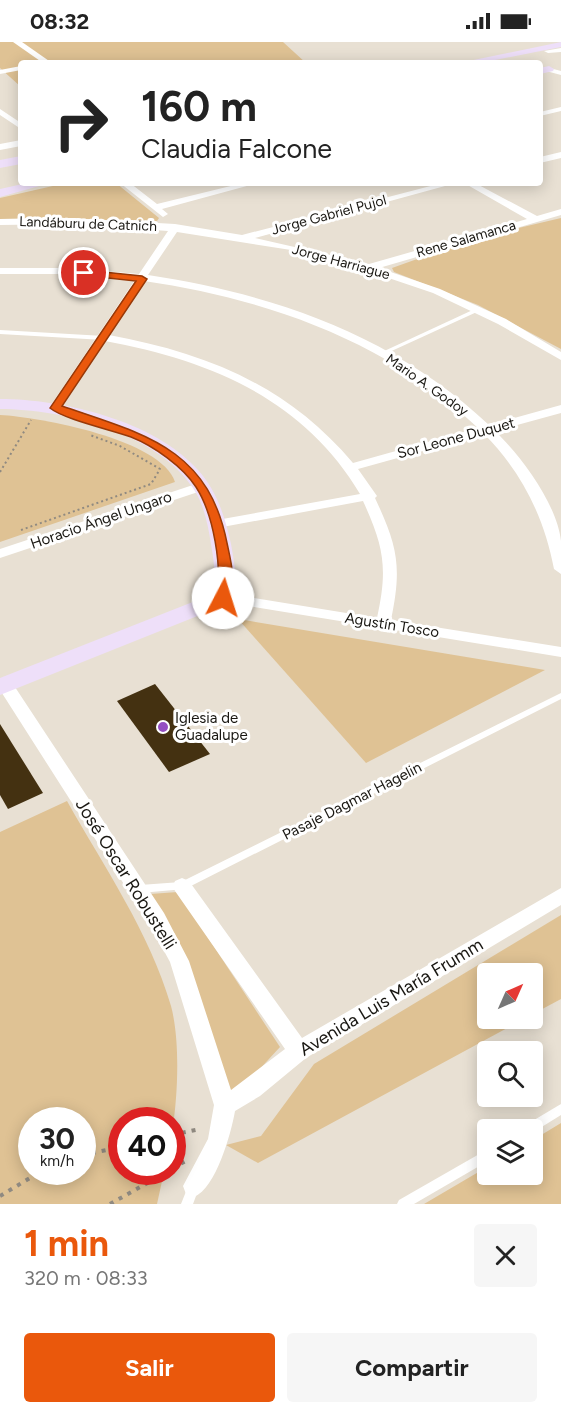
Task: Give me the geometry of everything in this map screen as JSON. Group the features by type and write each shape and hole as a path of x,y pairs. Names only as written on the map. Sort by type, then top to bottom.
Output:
{"street":[{"path":"17,42 44,60"},
{"path":"501,60 561,48"},
{"path":"483,60 561,48"},
{"path":"0,72 18,69"},
{"path":"544,70 561,73"},
{"path":"543,113 561,109"},
{"path":"0,111 18,126"},
{"path":"0,147 18,144"},
{"path":"543,159 561,155"},
{"path":"0,166 18,162"},
{"path":"0,193 31,186"},
{"path":"55,408 104,338 175,227 157,207 128,186"},
{"path":"157,207 242,186"},
{"name":"Jorge Gabriel Pujol","path":"241,238 440,186"},
{"path":"474,186 536,219"},
{"name":"Rene Salamanca","path":"371,267 561,212"},
{"name":"Landáburu de Catnich","path":"0,222 72,221 175,227"},
{"name":"Jorge Harriague","path":"175,227 241,238 371,267 477,310 532,338 561,357"},
{"name":"Mario A. Godoy","path":"0,271 84,273 142,279 210,290 274,306 383,353 439,390 487,430 519,466 543,509 561,569"},
{"path":"104,338 180,354 245,380 289,407 314,427 351,467 370,496 391,564 389,596 383,623"},
{"path":"0,404 55,408 138,436 176,460 202,486 217,524 227,576 223,598 2,683"},
{"name":"Sor Leone Duquet","path":"351,467 561,409"},
{"name":"Horacio Ángel Ungaro","path":"0,554 202,486"},
{"path":"217,524 370,496"},
{"name":"Agustín Tosco","path":"223,598 561,652"},
{"name":"José Oscar Robustelli","path":"2,683 158,919 179,961 223,1114"},
{"path":"182,886 299,1051"},
{"name":"Avenida Luis María Frumm","path":"223,1114 299,1051 561,896"},
{"path":"191,1195 218,1142 223,1114"}],"lane":[{"path":"383,353 477,310"},
{"path":"0,332 104,338"},
{"name":"Pasaje Dagmar Hagelin","path":"138,889 182,886 561,696"},
{"path":"543,1120 561,1109"},
{"path":"403,1204 477,1160"}],"path":[{"path":"0,472 31,420 38,421"},
{"path":"11,534 151,484 160,468 120,446 88,434"},
{"path":"186,1129 223,1114"},
{"path":"0,1196 18,1185"},
{"path":"110,1204 144,1185"}],"shaded area":[{"path":"0,42 283,42 303,60 18,60 18,84 0,68"},
{"path":"53,186 120,186 159,218 157,221 147,222 63,218 0,219 0,198"},
{"path":"561,218 561,349 478,305 394,272 392,268 476,238"},
{"path":"0,415 42,420 124,442 165,467 175,482 0,542"},
{"path":"238,619 545,670 366,763"},
{"path":"67,801 139,926 162,979 171,1006 176,1034 175,1107 108,1107 108,1185 161,1185 157,1204 0,1204 0,832"},
{"path":"178,892 280,1047 247,1083 230,1093 150,894"},
{"path":"561,915 561,999 543,1009 543,963 481,963"},
{"path":"477,966 477,1029 506,1029 483,1041 477,1041 477,1044 258,1163 226,1145 261,1136 314,1064"},
{"path":"561,1123 561,1204 424,1204 477,1173 477,1185 543,1185 543,1134"}],"building":[{"name":"Iglesia de Guadalupe","path":"155,684 210,754 169,772 117,701"},
{"path":"0,724 43,793 8,809 0,795"}],"place":[{"name":"Iglesia de Guadalupe","path":"163,727"}],"route":[{"path":"84,273 142,279 55,408 106,423 138,436 176,460 202,486 217,524 224,559 227,576 223,598"}]}
